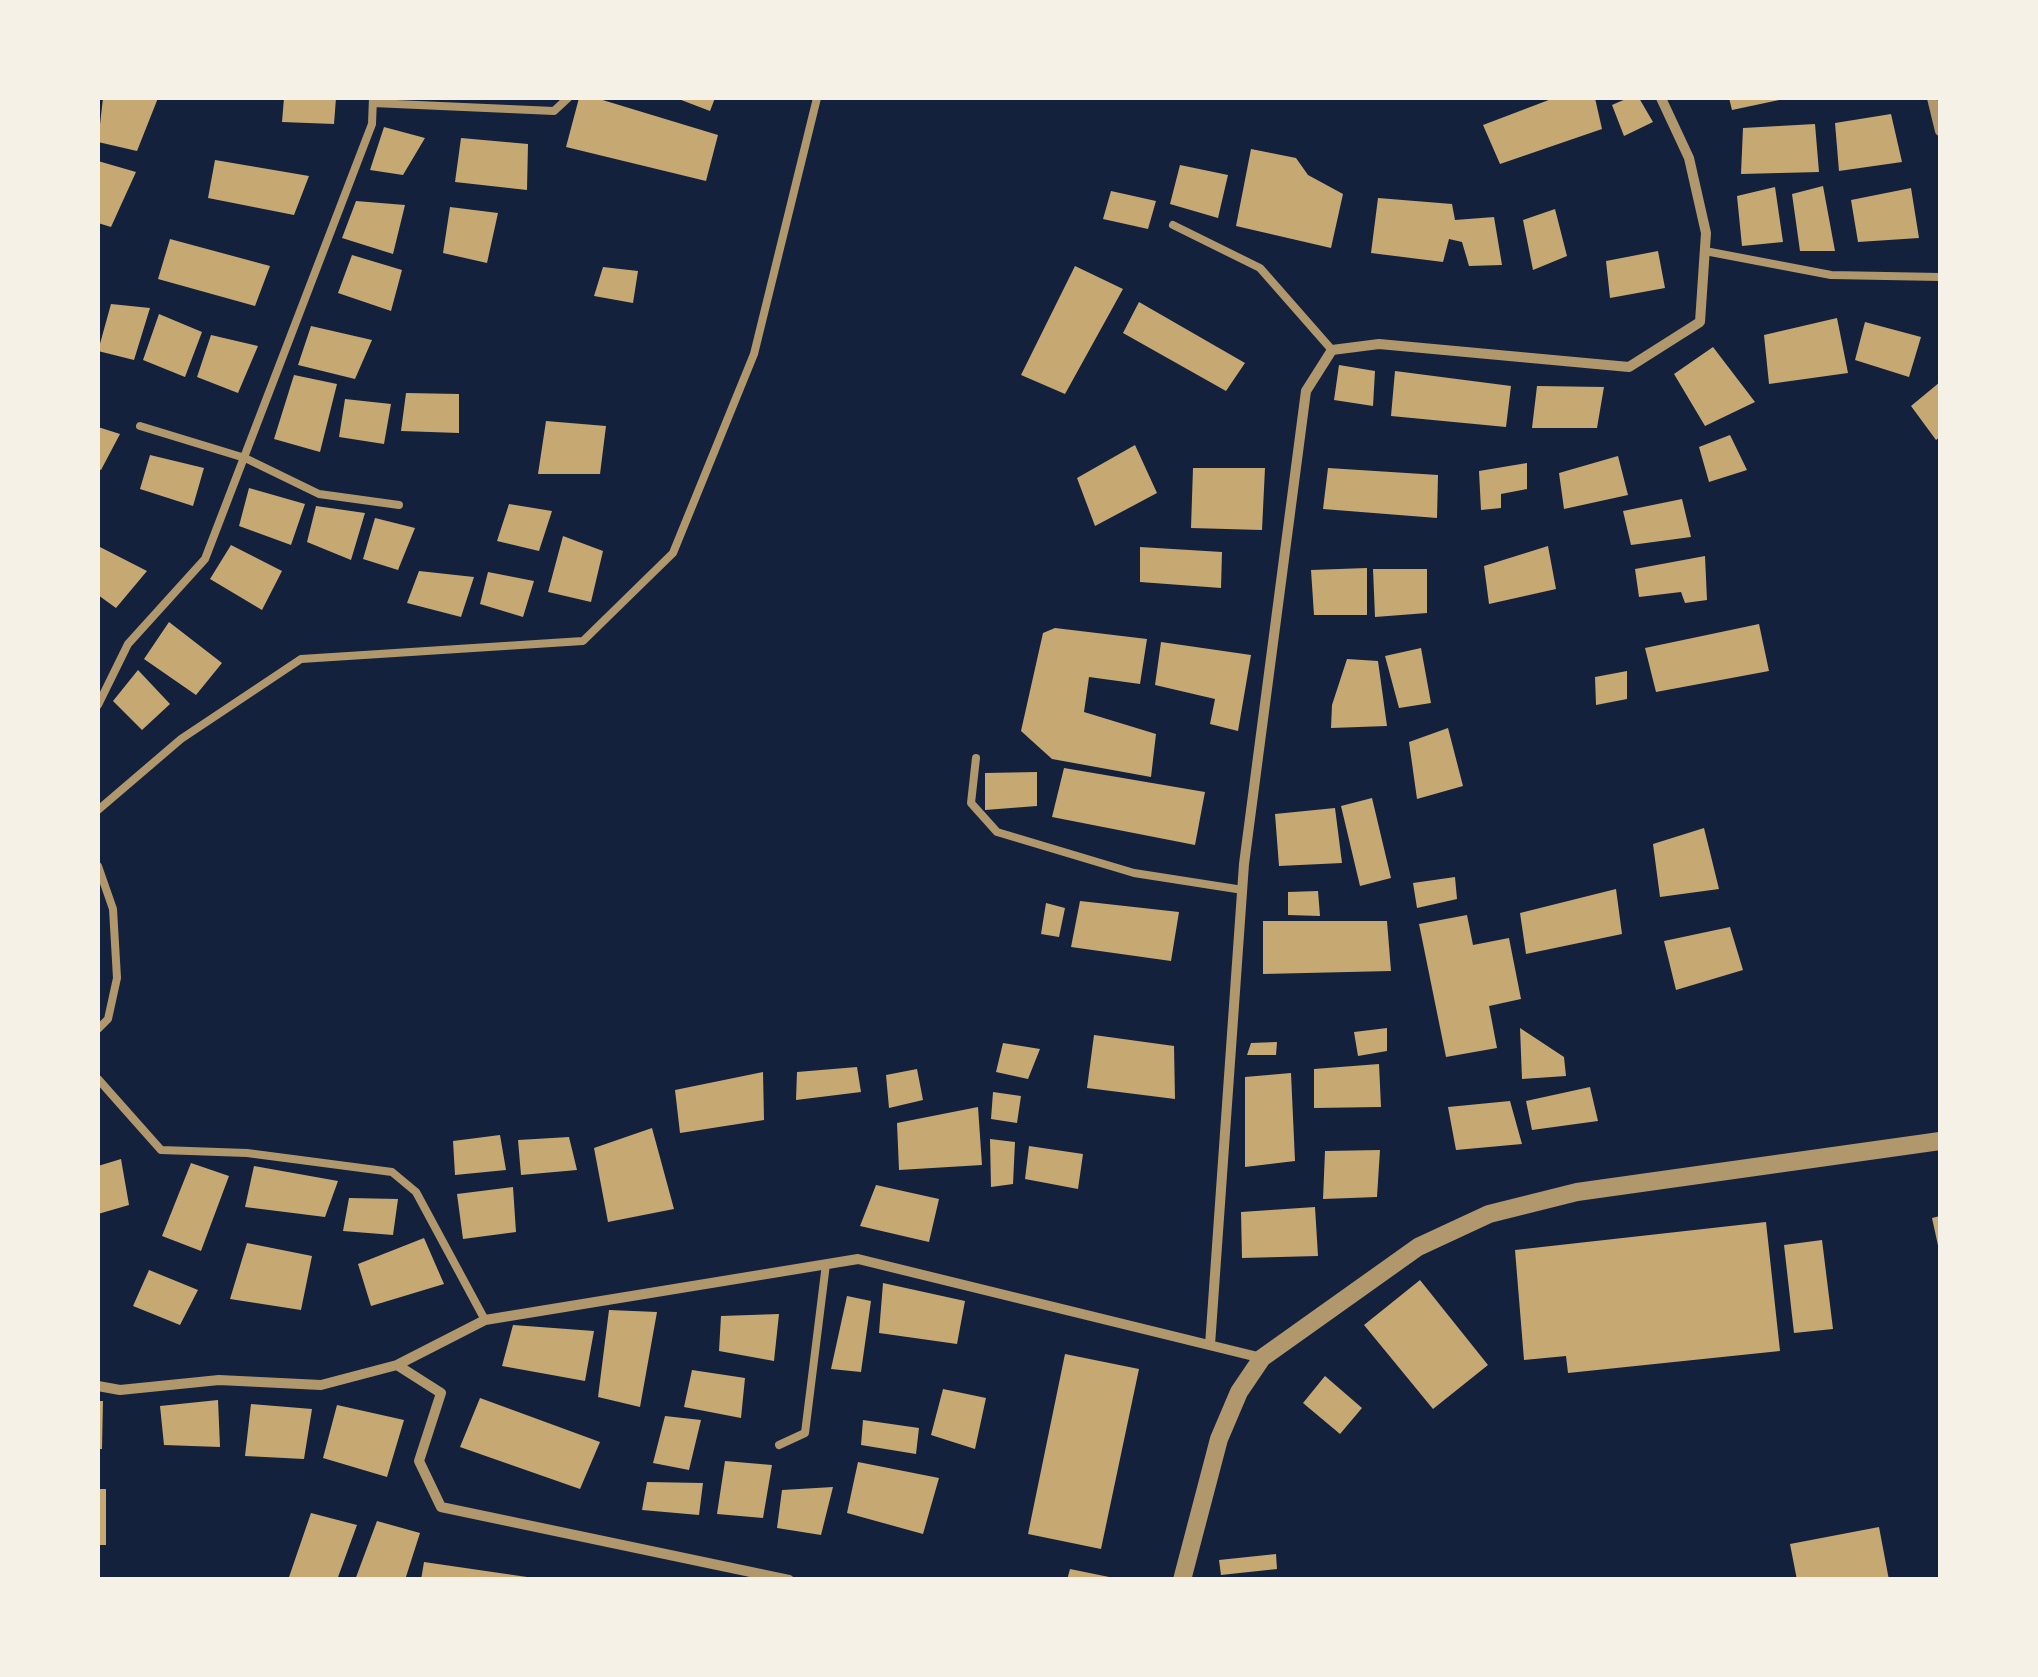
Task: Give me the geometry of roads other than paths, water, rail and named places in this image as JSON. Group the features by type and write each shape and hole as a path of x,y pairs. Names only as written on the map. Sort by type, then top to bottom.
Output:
{"street":[{"path":"1210,1345 1243,890 1306,391 1332,350 1378,344 1629,367 1700,322 1706,232 1689,158 1661,98"},
{"path":"1932,98 1940,130"},
{"path":"1182,1580 1219,1439 1239,1392 1262,1358 1418,1246 1489,1214 1578,1192 1940,1141"},
{"path":"98,1386 120,1390 218,1380 321,1385 397,1365 485,1320 858,1260 1262,1358"},
{"path":"397,1365 442,1393 418,1461 441,1507 789,1580"}],"lane":[{"path":"98,706 128,644 205,558 372,124 373,100 554,110 568,98"},
{"path":"98,810 181,738 301,658 583,640 674,553 754,354 818,98"},
{"path":"1172,226 1260,268 1332,350"},
{"path":"1705,251 1831,274 1940,277"},
{"path":"140,426 244,458 319,494 399,505"},
{"path":"976,758 970,803 998,832 1134,873 1243,890"},
{"path":"98,866 113,909 117,978 108,1020 98,1029"},
{"path":"98,1079 161,1150 246,1153 392,1172 416,1192 485,1320"},
{"path":"779,1446 805,1433 826,1264"}]}
